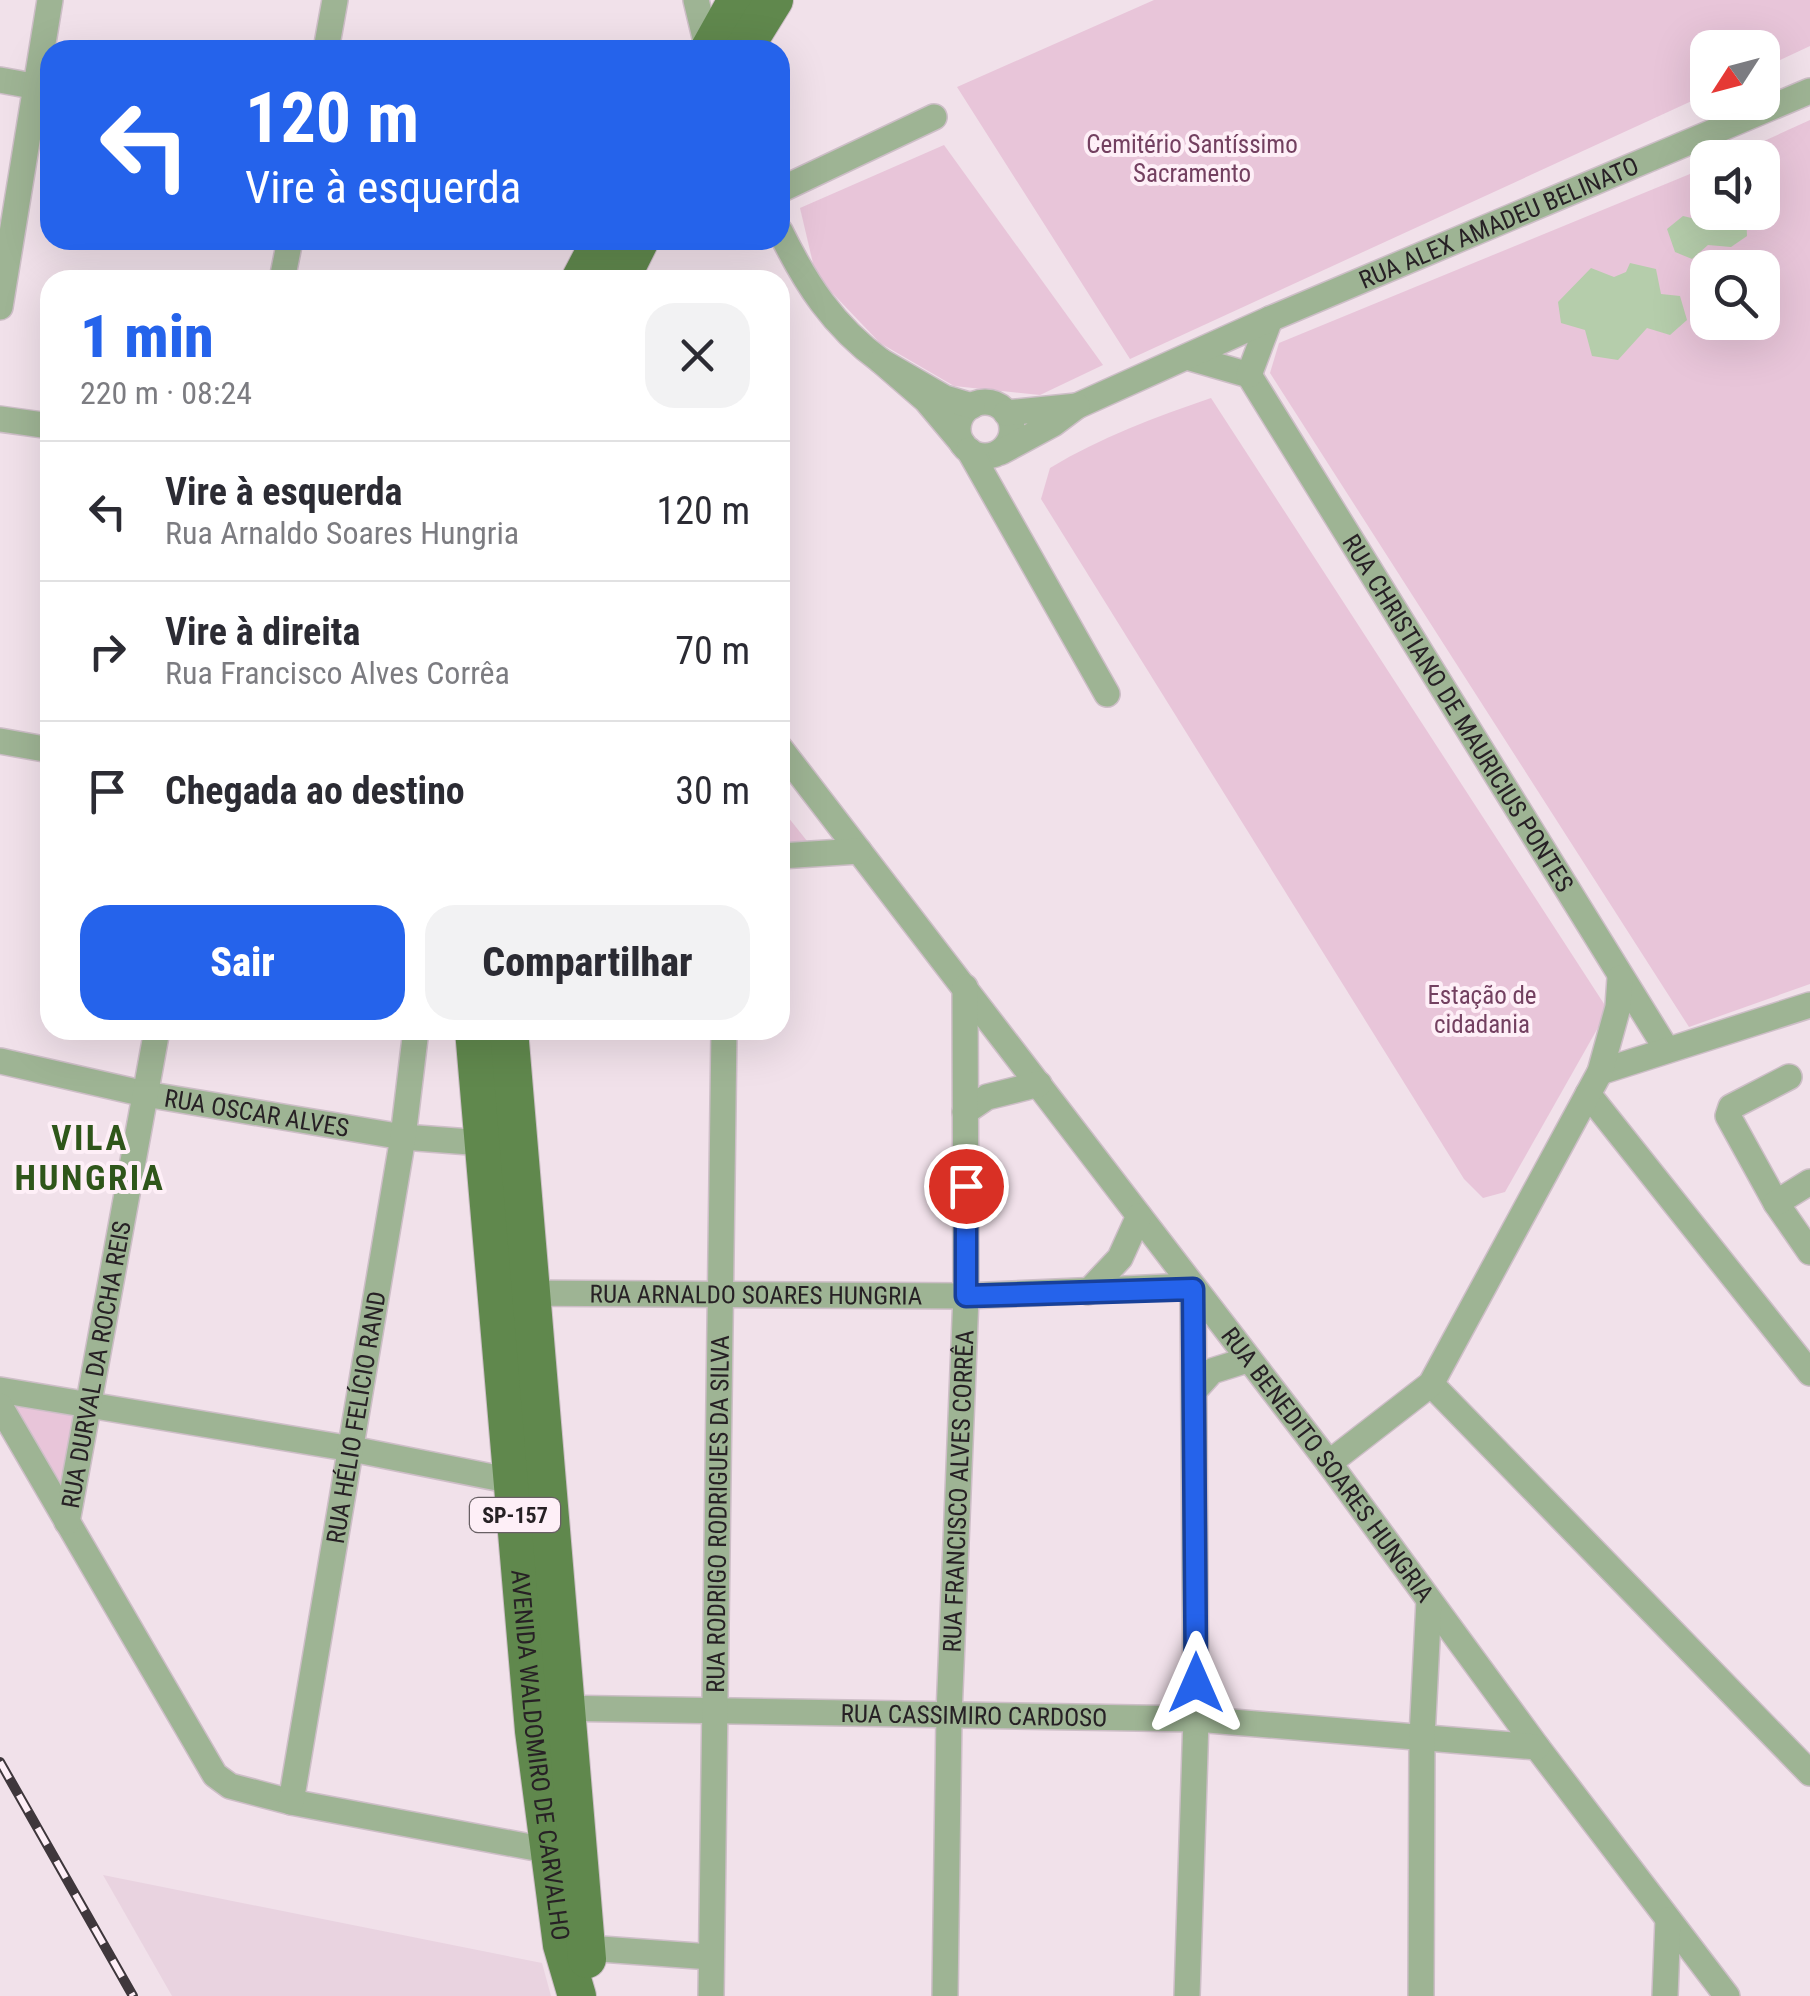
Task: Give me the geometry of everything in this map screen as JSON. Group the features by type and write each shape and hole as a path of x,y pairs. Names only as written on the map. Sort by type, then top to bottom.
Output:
{"main road":[{"path":"714,40 736,0"},
{"path":"750,40 774,0"},
{"name":"AVENIDA WALDOMIRO DE CARVALHO","path":"476,1040 501,1144 564,1854 562,1944 577,1996"},
{"name":"AVENIDA WALDOMIRO DE CARVALHO","path":"501,1144 508,1040"},
{"name":"AVENIDA WALDOMIRO DE CARVALHO","path":"564,1854 587,1948 587,1996"}],"street":[{"path":"46,40 50,0"},
{"path":"328,40 335,0"},
{"path":"696,0 706,40"},
{"path":"0,80 40,88"},
{"name":"RUA ALEX AMADEU BELINATO","path":"1077,406 1270,318 1810,91"},
{"path":"0,307 40,98"},
{"path":"790,185 934,117"},
{"path":"790,250 832,319 926,400 966,447 1107,694"},
{"path":"1186,357 1249,374 1270,318"},
{"path":"881,361 945,398 972,406 990,403 1006,413 1077,406"},
{"name":"RUA CHRISTIANO DE MAURICIUS PONTES","path":"1249,374 1667,1050"},
{"path":"966,447 960,419 972,406"},
{"path":"966,447 984,456 1000,452 1054,424 1077,406"},
{"path":"1000,452 1012,430 1006,413"},
{"path":"0,419 40,425"},
{"path":"0,742 40,748"},
{"name":"RUA BENEDITO SOARES HUNGRIA","path":"790,761 1246,1360 1329,1462 1537,1747 1727,1996"},
{"path":"790,855 859,852"},
{"path":"1329,1462 1430,1384 1594,1083 1618,1007 1620,978"},
{"name":"RUA FRANCISCO ALVES CORRÊA","path":"945,1996 950,1715 966,1296 965,987"},
{"path":"1594,1083 1667,1050 1810,1005"},
{"name":"RUA DURVAL DA ROCHA REIS","path":"67,1522 155,1040"},
{"name":"RUA HÉLIO FELÍCIO RAND","path":"291,1802 352,1449 415,1040"},
{"name":"RUA RODRIGO RODRIGUES DA SILVA","path":"711,1996 718,1708 724,1040"},
{"name":"RUA OSCAR ALVES","path":"0,1061 145,1094 402,1136 501,1144"},
{"path":"1788,1077 1732,1107 1728,1116 1776,1203 1810,1252"},
{"path":"1594,1083 1810,1373"},
{"path":"965,1112 1000,1093 1039,1084"},
{"path":"1776,1203 1810,1182"},
{"path":"1088,1292 1120,1258 1139,1216"},
{"path":"1187,1996 1196,1719 1192,1288"},
{"name":"RUA ARNALDO SOARES HUNGRIA","path":"514,1293 966,1296 1192,1288"},
{"path":"1194,1392 1212,1370 1246,1360"},
{"path":"1430,1384 1810,1773"},
{"path":"0,1390 352,1449 530,1484"},
{"path":"0,1406 215,1775 230,1786 291,1802 564,1854"},
{"path":"1421,1996 1422,1737 1430,1601"},
{"name":"RUA CASSIMIRO CARDOSO","path":"550,1709 718,1708 1196,1719 1537,1747"},
{"path":"1665,1996 1668,1920"},
{"path":"587,1948 711,1957"}],"shaded area":[{"path":"1683,216 1690,218 1690,230 1747,230 1747,236 1731,247 1708,245 1702,250 1690,250 1690,258 1675,252 1667,229"},
{"path":"1630,263 1656,269 1661,294 1680,296 1687,320 1670,335 1647,328 1618,360 1592,356 1585,330 1561,323 1558,302 1591,268 1614,277 1626,272"},
{"path":"103,1875 542,1963 551,1996 172,1996"}],"green space":[{"name":"Cemitério Santíssimo Sacramento","path":"1154,0 1810,0 1810,46 1780,60 1780,30 1690,30 1690,102 1130,359 957,87"},
{"path":"1810,120 1810,984 1689,1027 1270,373 1279,343 1690,174 1690,230 1780,230 1780,140 1766,140"},
{"path":"944,145 1103,365 1040,395 954,386 880,343 816,276 800,208"},
{"name":"Estação de cidadania","path":"1211,398 1608,1010 1505,1192 1483,1198 1464,1179 1041,499 1050,468 1109,437"},
{"path":"790,820 811,846 790,845"},
{"path":"0,1399 85,1407 66,1510"}],"railway":[{"path":"0,1762 133,1996"}],"district":[{"name":"VILA HUNGRIA","path":"90,1158"}],"route":[{"path":"966,1186 966,1296 1191,1286 1193,1289 1196,1683"}]}
